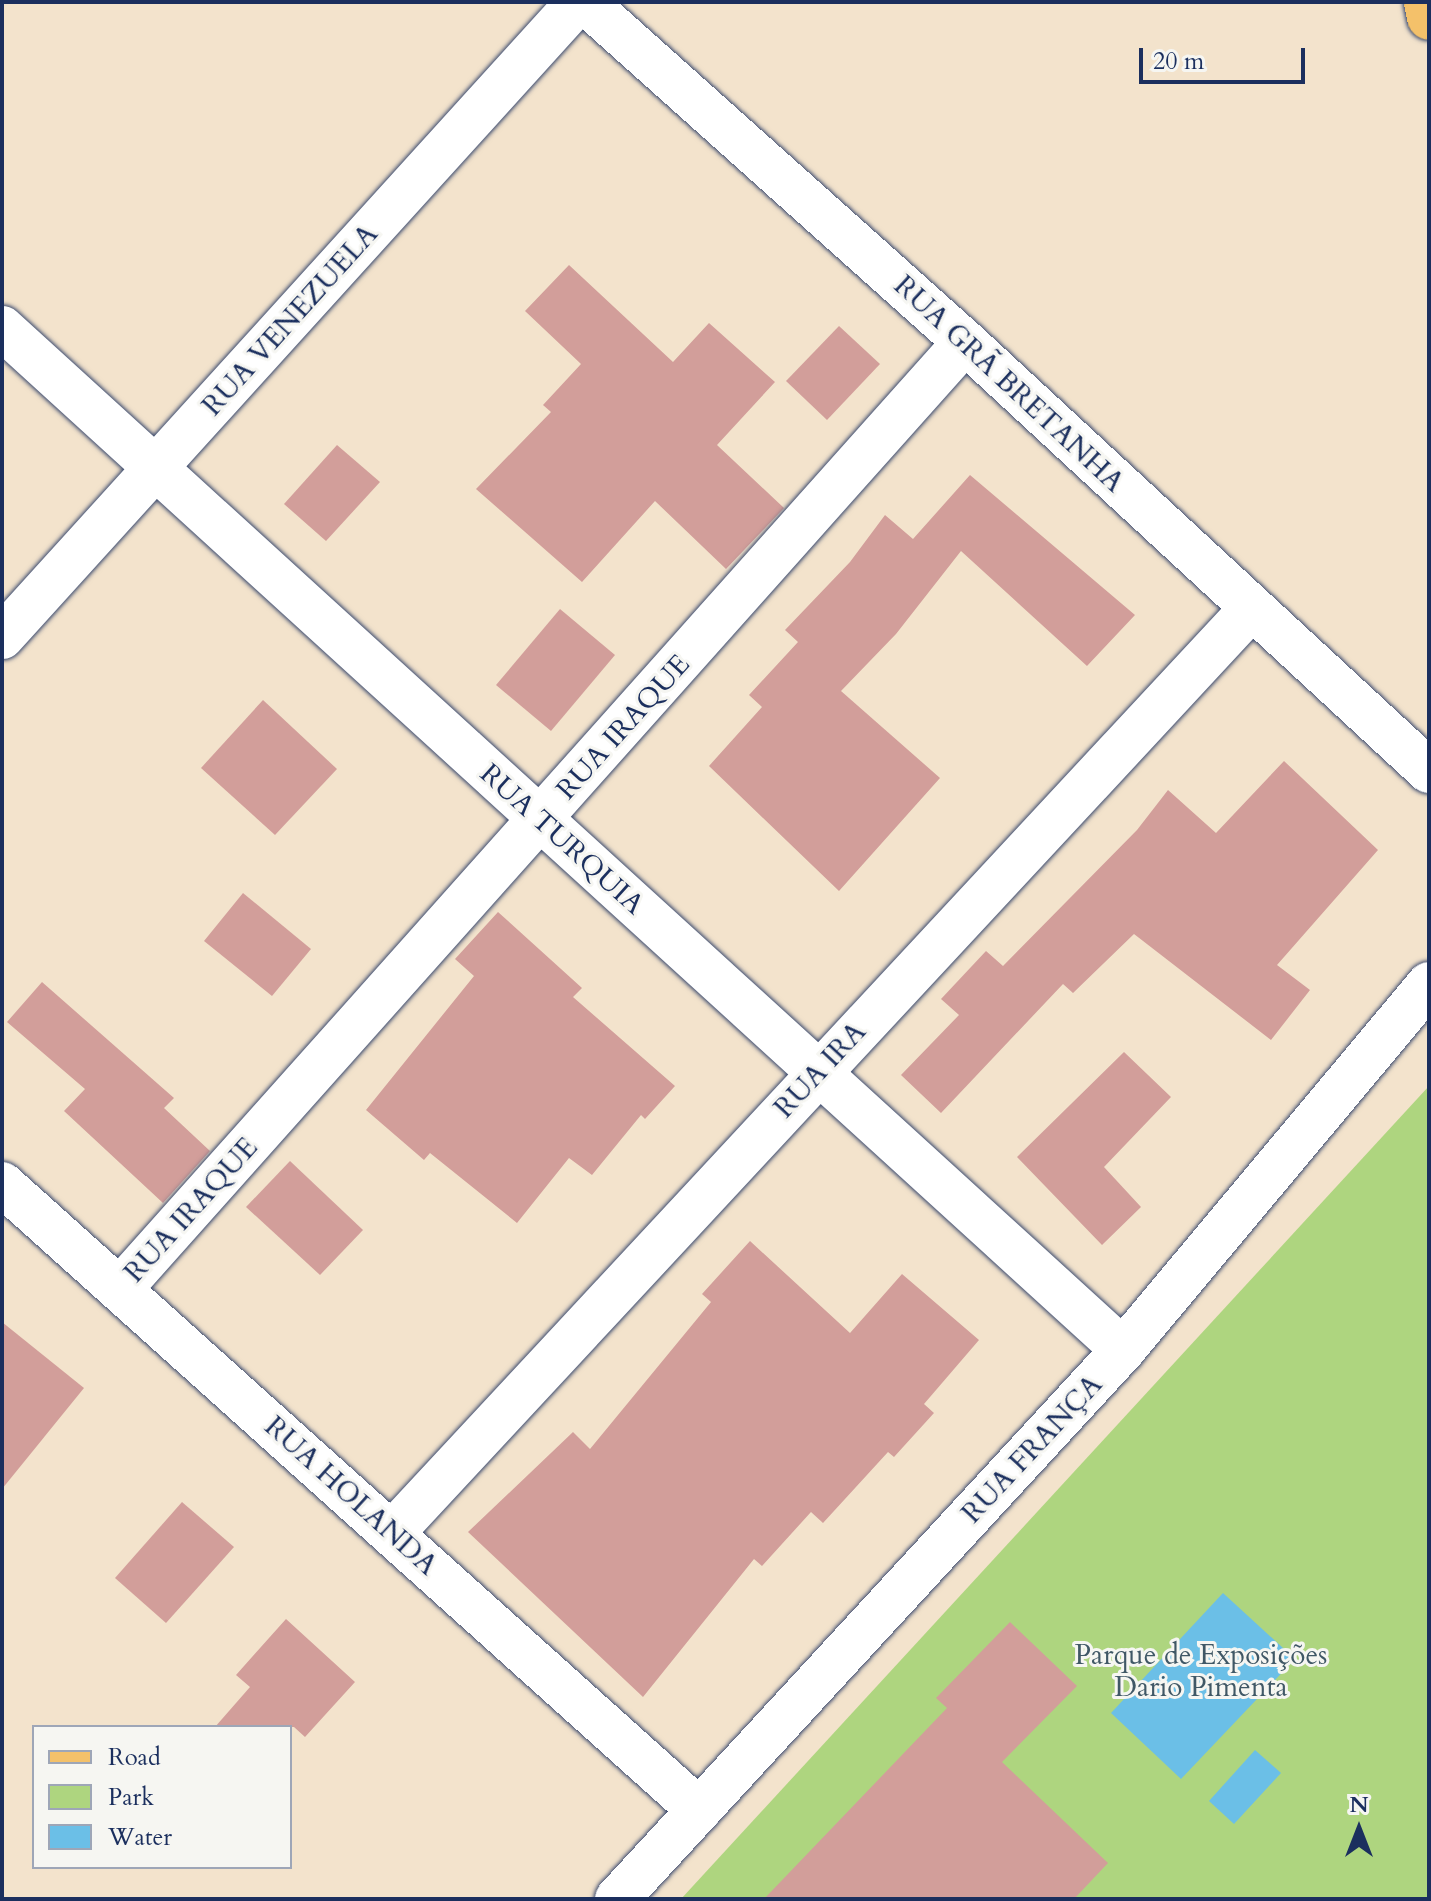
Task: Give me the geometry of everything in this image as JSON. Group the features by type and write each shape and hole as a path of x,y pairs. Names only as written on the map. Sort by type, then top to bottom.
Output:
{"main road":[{"path":"1426,2 1429,18"}],"street":[{"name":"RUA VENEZUELA","path":"2,637 578,2"},
{"name":"RUA GRÃ BRETANHA","path":"585,2 965,342 1250,610 1429,771"},
{"name":"RUA TURQUIA","path":"2,328 1123,1350"},
{"name":"RUA IRAQUE","path":"120,1289 965,342"},
{"name":"RUA IRA","path":"392,1533 817,1072 1250,610"},
{"name":"RUA FRANÇA","path":"617,1899 1123,1350 1429,984"},
{"name":"RUA HOLANDA","path":"2,1184 699,1810"}],"green space":[{"name":"Parque de Exposições Dario Pimenta","path":"1429,1086 1429,1899 681,1899"}],"water":[{"path":"1223,1593 1295,1659 1181,1779 1111,1713"},
{"path":"1255,1750 1281,1773 1234,1824 1209,1801"}],"building":[{"path":"569,265 673,362 709,323 775,382 717,445 784,508 726,569 655,501 582,582 476,489 551,412 543,405 581,364 525,311"},
{"path":"839,326 880,364 827,420 786,381"},
{"path":"337,445 380,482 326,541 284,504"},
{"path":"970,475 1135,615 1087,666 961,551 896,634 841,691 940,778 839,891 709,766 762,707 749,695 798,642 785,630 850,562 885,515 913,539"},
{"path":"560,609 615,655 551,731 496,685"},
{"path":"263,700 337,769 275,835 201,768"},
{"path":"1284,761 1378,850 1277,965 1310,990 1271,1040 1134,934 1073,993 1063,984 941,1113 901,1075 959,1015 941,999 986,951 1003,966 1137,830 1168,790 1216,833"},
{"path":"243,893 311,949 272,996 204,941"},
{"path":"498,912 582,988 573,997 675,1086 645,1119 641,1115 592,1175 569,1158 517,1223 430,1153 424,1160 366,1110 474,976 455,959"},
{"path":"42,982 174,1098 164,1108 210,1151 163,1203 64,1111 85,1089 7,1022"},
{"path":"1124,1052 1171,1097 1104,1167 1141,1207 1102,1245 1017,1157"},
{"path":"290,1161 363,1230 320,1275 246,1207"},
{"path":"750,1241 850,1333 902,1274 979,1340 924,1404 934,1413 894,1457 888,1452 823,1523 811,1512 762,1566 754,1559 643,1697 468,1532 573,1432 590,1449 711,1302 702,1294"},
{"path":"2,1322 84,1388 2,1489"},
{"path":"182,1502 234,1547 166,1623 115,1578"},
{"path":"286,1619 355,1682 305,1737 292,1725 217,1725 250,1687 236,1675"},
{"path":"1010,1622 1077,1686 1002,1762 1108,1863 1074,1899 764,1899 947,1708 936,1698"}]}
